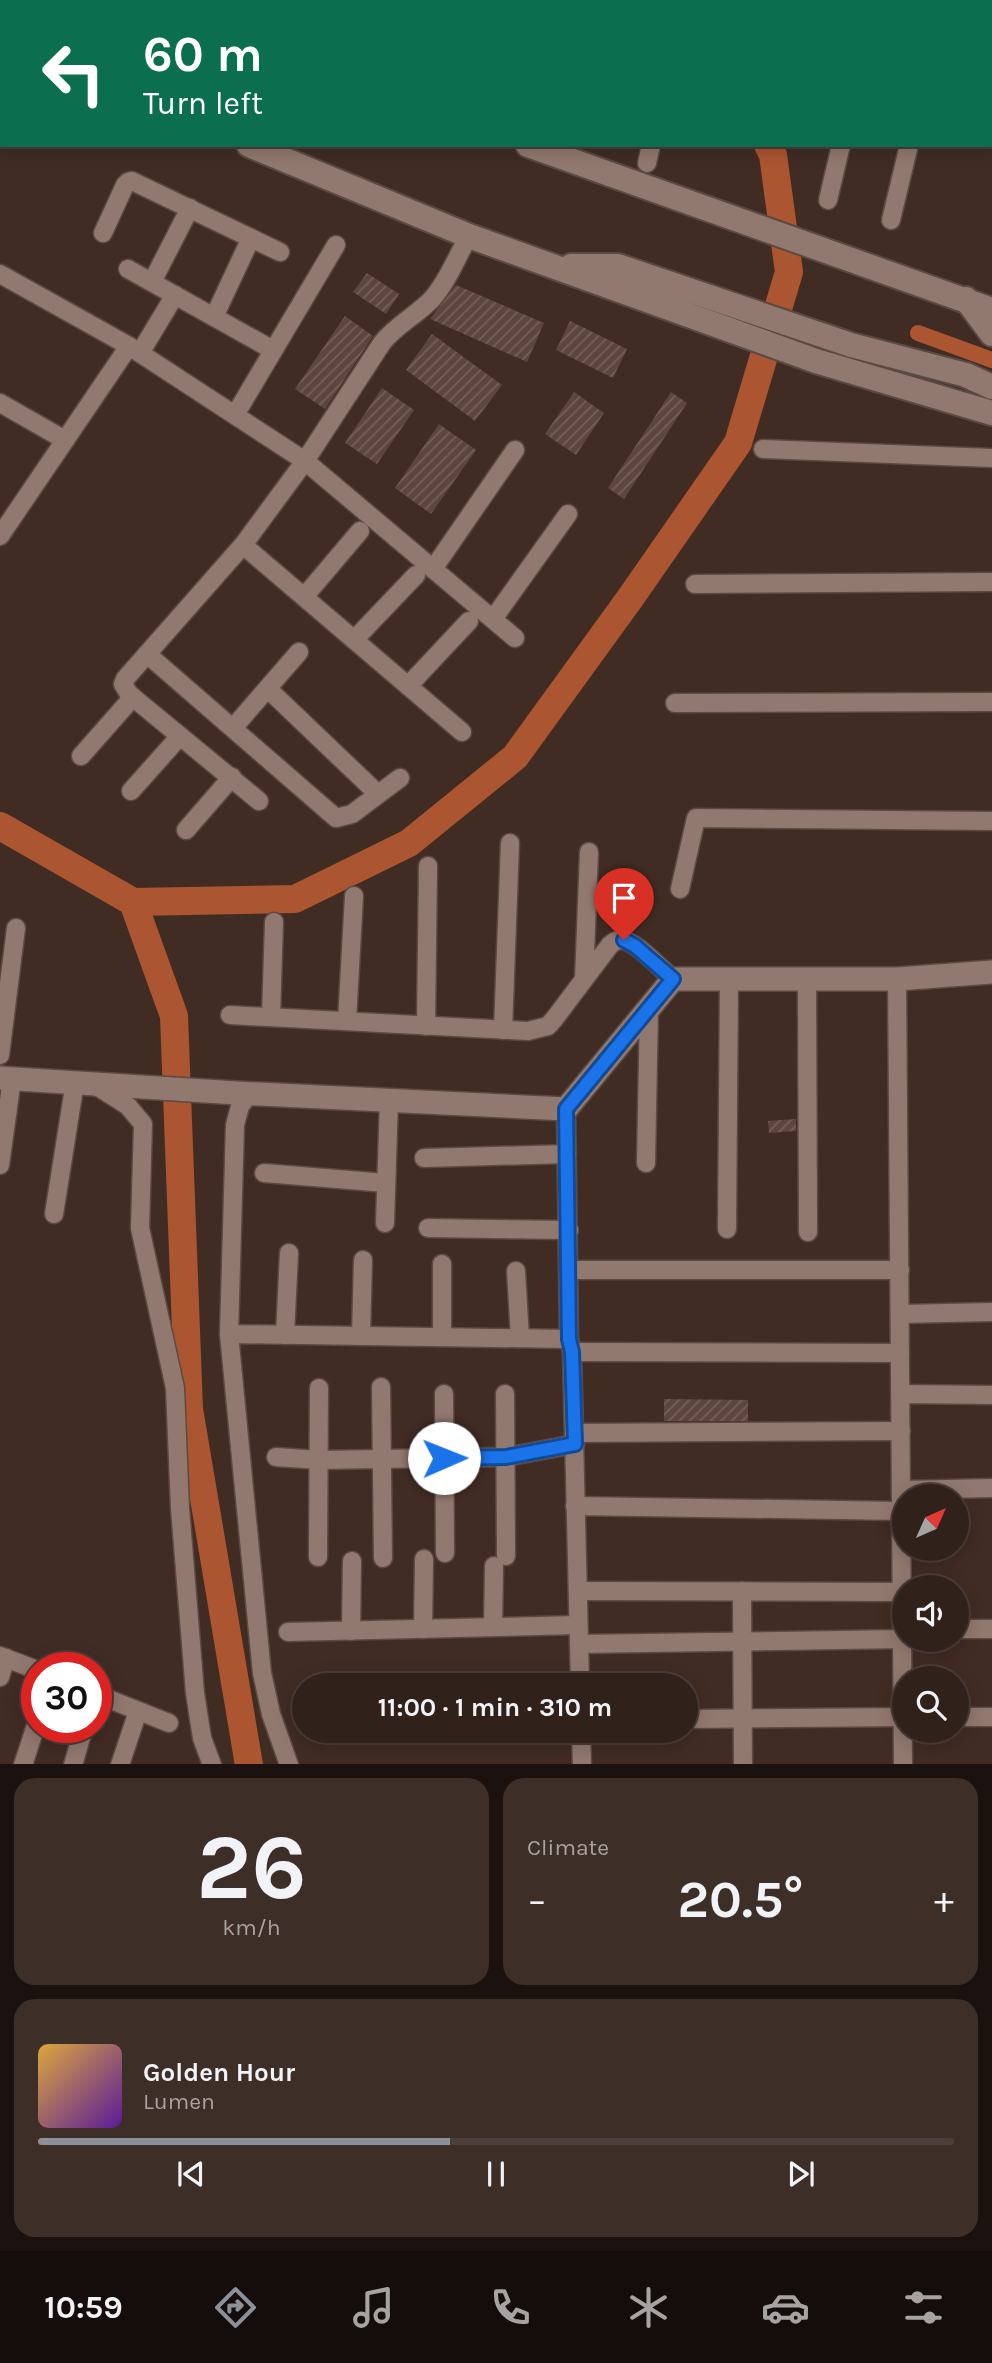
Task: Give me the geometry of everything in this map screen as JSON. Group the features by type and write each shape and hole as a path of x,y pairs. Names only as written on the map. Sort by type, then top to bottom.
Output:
{"main road":[{"path":"254,147 468,236 553,266 821,336 907,362 966,375 992,387"},
{"path":"544,149 992,310"},
{"path":"673,297 816,362 992,413"},
{"path":"965,299 992,334"},
{"path":"946,400 966,375"}],"street":[{"path":"828,200 841,147"},
{"path":"891,220 909,147"},
{"path":"103,233 128,182 138,183 280,252"},
{"path":"152,282 190,208"},
{"path":"260,801 133,697 123,684 243,545 305,461 388,335 438,291 468,236"},
{"path":"215,317 251,238"},
{"path":"234,415 336,245"},
{"path":"128,269 273,350"},
{"path":"0,274 134,349 305,461 515,638"},
{"path":"0,537 65,440 175,295"},
{"path":"0,403 65,440"},
{"path":"763,449 992,458"},
{"path":"433,569 515,450"},
{"path":"493,619 568,514"},
{"path":"304,597 360,531"},
{"path":"243,545 462,732"},
{"path":"354,640 416,575"},
{"path":"695,584 992,582"},
{"path":"408,686 469,621"},
{"path":"233,728 299,652"},
{"path":"147,654 336,818 352,814 400,778"},
{"path":"268,689 379,794"},
{"path":"81,756 133,697"},
{"path":"676,703 992,702"},
{"path":"131,791 180,736"},
{"path":"186,830 232,777"},
{"path":"680,888 696,818 992,821"},
{"path":"503,1030 510,842"},
{"path":"584,979 589,852"},
{"path":"426,1026 428,866"},
{"path":"347,1021 354,896"},
{"path":"271,1017 274,922"},
{"path":"0,1055 16,928"},
{"path":"230,1015 528,1031 548,1026 610,946 618,940 635,946 673,979 897,979 992,972"},
{"path":"580,1673 566,1109 673,979"},
{"path":"727,1229 729,979"},
{"path":"807,979 808,1232"},
{"path":"897,979 901,1484"},
{"path":"646,1163 649,1007"},
{"path":"0,1166 6,1078 566,1109"},
{"path":"54,1214 83,1083"},
{"path":"83,1083 128,1106 143,1124 140,1228 175,1388 180,1508 195,1693 202,1738 212,1764"},
{"path":"244,1093 235,1125 229,1334 262,1673 271,1714 289,1764"},
{"path":"385,1223 389,1100"},
{"path":"425,1158 567,1154"},
{"path":"264,1173 386,1183"},
{"path":"428,1228 569,1230"},
{"path":"285,1335 289,1253"},
{"path":"361,1336 362,1260"},
{"path":"442,1264 442,1337"},
{"path":"570,1270 900,1270"},
{"path":"516,1271 520,1338"},
{"path":"901,1314 992,1312"},
{"path":"229,1334 520,1338 571,1346 900,1353"},
{"path":"381,1387 383,1558"},
{"path":"318,1557 319,1388"},
{"path":"444,1394 445,1553"},
{"path":"493,1627 506,1457 505,1394"},
{"path":"902,1394 992,1395"},
{"path":"276,1457 319,1460 506,1457 575,1439 901,1431"},
{"path":"970,1489 992,1489"},
{"path":"575,1506 892,1511"},
{"path":"423,1629 424,1559"},
{"path":"352,1561 352,1631"},
{"path":"578,1591 892,1592"},
{"path":"742,1591 743,1764"},
{"path":"288,1632 578,1625"},
{"path":"969,1629 992,1629"},
{"path":"579,1644 742,1642 892,1634"},
{"path":"0,1677 3,1657 21,1664"},
{"path":"112,1700 169,1723"},
{"path":"121,1764 138,1711"},
{"path":"698,1719 892,1717"},
{"path":"969,1717 992,1717"},
{"path":"23,1764 30,1743"},
{"path":"73,1764 79,1743"},
{"path":"581,1743 582,1764"},
{"path":"903,1743 903,1764"}],"building":[{"path":"367,273 399,294 386,314 353,292"},
{"path":"456,285 544,323 527,362 430,319"},
{"path":"345,316 373,336 325,409 295,389"},
{"path":"570,321 627,349 613,378 556,350"},
{"path":"432,334 502,385 475,421 406,370"},
{"path":"382,388 414,410 377,464 345,443"},
{"path":"574,392 604,413 576,455 545,434"},
{"path":"671,392 687,403 624,499 608,488"},
{"path":"439,424 476,450 431,514 395,488"},
{"path":"796,1119 796,1131 769,1133 768,1121"},
{"path":"664,1399 748,1400 748,1421 664,1421"}],"waterway":[{"path":"133,902 295,899 409,843 515,757 738,443 789,272 773,155 769,147"},
{"path":"918,333 992,360"},
{"path":"0,826 133,902 174,1016 189,1409 249,1764"}],"route":[{"path":"444,1458 506,1457 575,1444 572,1352 569,1339 566,1109 673,979 635,946 624,940"}]}
